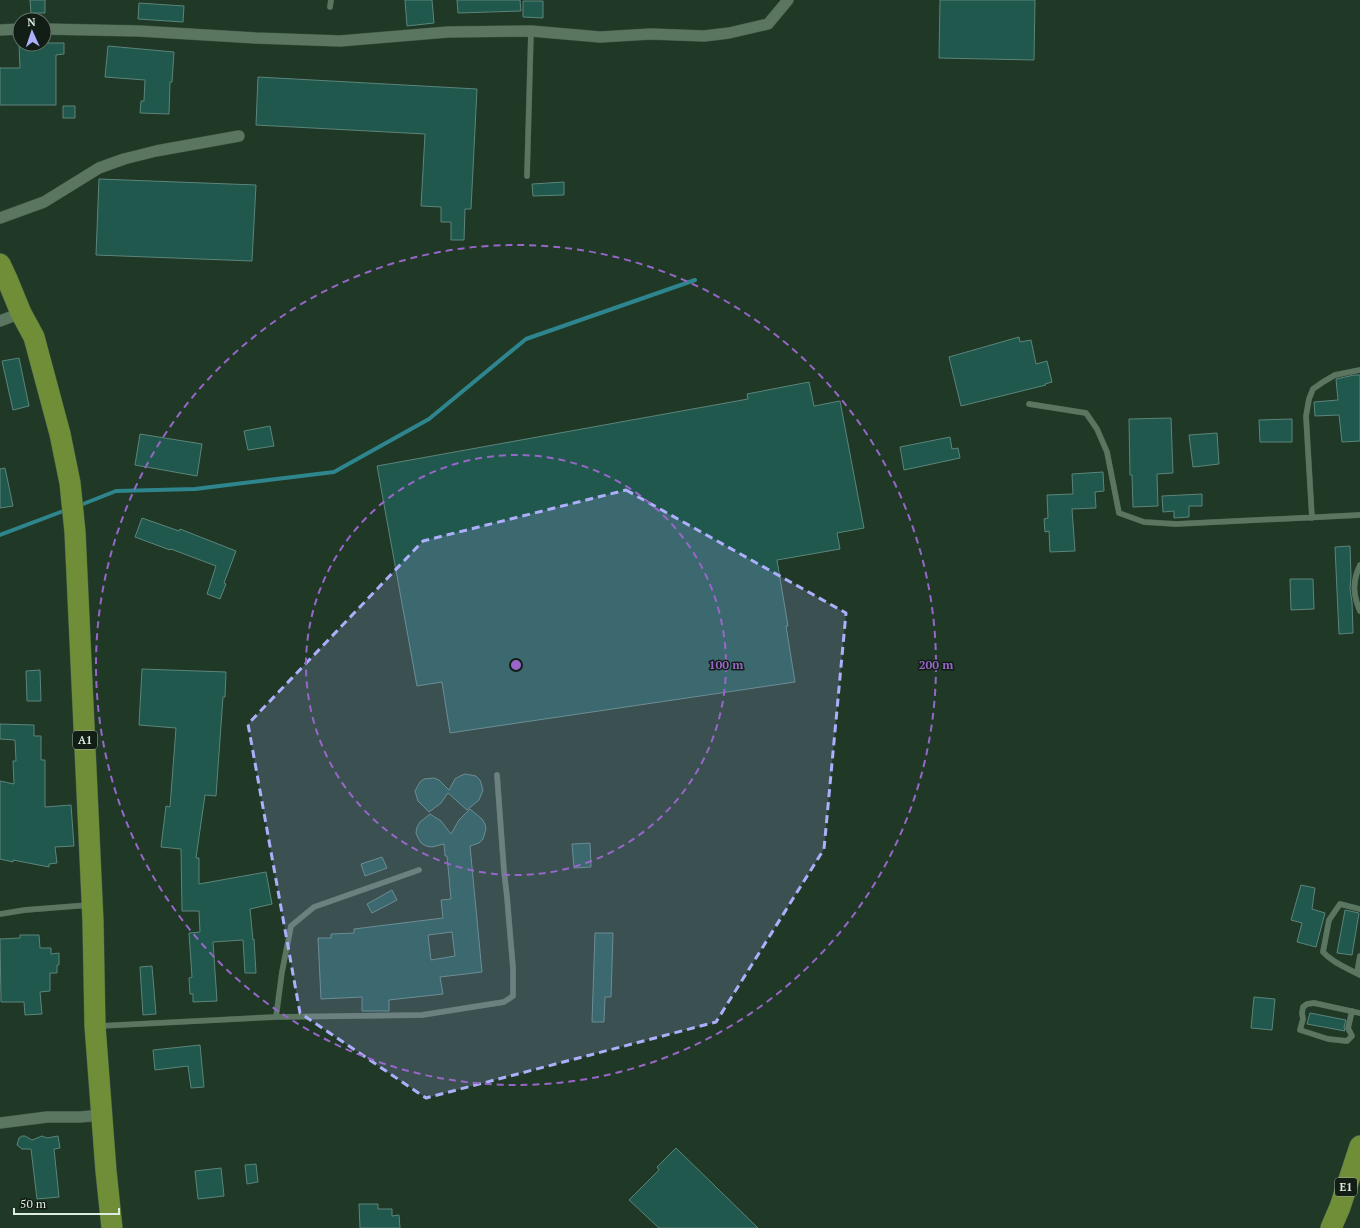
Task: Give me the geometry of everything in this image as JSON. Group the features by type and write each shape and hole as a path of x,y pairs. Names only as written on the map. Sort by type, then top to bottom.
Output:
{"highway":[{"name":"A1","path":"0,264 8,279 21,313 34,337 60,434 70,482 75,532 92,905 95,1026 112,1228"},
{"name":"E1","path":"1331,1228 1340,1207 1360,1146"}],"street":[{"path":"52,29 140,31 256,38 340,40 448,32 531,31 600,37 651,34 704,36 729,33 768,24 788,0"},
{"path":"0,30 12,29"},
{"path":"0,218 44,202 99,168 124,159 156,151 239,136"},
{"path":"0,321 21,313"},
{"path":"0,1123 47,1116 80,1117 102,1115"}],"lane":[{"path":"330,7 331,0"},
{"path":"527,176 531,31"},
{"path":"1312,518 1306,416 1312,389 1335,375 1360,370"},
{"path":"1029,404 1086,412 1097,429 1107,452 1119,513 1144,522 1176,524 1360,515"},
{"path":"1360,565 1356,575 1354,594 1360,611"},
{"path":"95,1026 276,1017 422,1015 504,1002 513,996 512,952 497,775"},
{"path":"276,1017 282,972 291,926 314,907 419,870"},
{"path":"1360,909 1340,904 1329,920 1323,952 1328,958 1358,974 1360,956"},
{"path":"0,914 25,910 92,905"},
{"path":"1352,1011 1348,1028 1352,1036 1347,1041 1328,1039 1300,1030 1303,1019 1303,1007 1307,1004 1314,1003 1352,1011 1360,1013"}],"highlighted area":[{"path":"626,490 846,613 824,849 716,1022 426,1098 300,1013 248,724 423,541"}],"building":[{"path":"30,0 45,0 45,12 31,12"},
{"path":"405,0 432,0 434,23 407,26"},
{"path":"457,0 520,0 521,11 458,13"},
{"path":"940,0 1035,0 1034,60 939,58"},
{"path":"523,1 543,1 543,18 523,17"},
{"path":"139,3 184,6 183,22 138,19"},
{"path":"52,43 64,43 64,54 56,55 56,105 0,105 0,68 20,68 19,52 52,52"},
{"path":"108,46 174,52 172,82 170,82 169,114 140,113 141,101 144,101 145,80 105,77"},
{"path":"258,77 477,89 471,209 465,209 464,240 451,240 451,222 441,222 441,207 421,206 425,134 256,125"},
{"path":"63,106 75,106 75,118 63,118"},
{"path":"99,179 256,185 252,261 96,255"},
{"path":"564,182 564,195 533,196 532,184"},
{"path":"1019,337 1020,342 1031,340 1036,364 1047,361 1052,382 1045,384 1046,385 961,406 949,357"},
{"path":"19,358 29,406 13,410 2,361"},
{"path":"1360,375 1360,441 1342,442 1339,415 1315,416 1314,402 1338,400 1336,379"},
{"path":"809,382 814,406 840,401 864,528 837,533 840,549 777,560 788,626 786,626 795,682 450,733 442,682 417,686 377,466 748,399 747,394"},
{"path":"1171,418 1173,473 1157,474 1158,506 1133,507 1132,475 1130,475 1129,419"},
{"path":"1292,419 1292,442 1260,442 1259,420"},
{"path":"270,426 274,446 248,450 244,431"},
{"path":"1217,433 1219,464 1193,467 1189,435"},
{"path":"140,434 202,444 197,476 135,465"},
{"path":"950,437 952,449 958,448 960,458 904,470 900,447"},
{"path":"5,468 13,506 0,508 0,469"},
{"path":"1103,472 1104,491 1095,492 1096,508 1072,509 1075,551 1050,552 1049,531 1045,532 1044,519 1048,518 1047,495 1073,494 1072,474"},
{"path":"1202,494 1202,506 1189,506 1189,517 1174,518 1174,511 1163,512 1162,496"},
{"path":"142,518 179,531 180,529 236,551 224,583 226,584 220,599 207,594 216,566 135,537"},
{"path":"1350,546 1350,589 1353,633 1339,634 1335,547"},
{"path":"1290,579 1313,579 1314,609 1291,610"},
{"path":"142,669 226,672 216,796 205,795 196,858 199,858 199,884 266,872 272,904 250,909 256,973 245,973 243,940 213,942 217,1001 193,1002 193,994 190,994 189,978 192,977 189,933 200,932 199,911 182,911 181,849 161,847 166,806 170,807 176,728 139,725"},
{"path":"40,670 41,701 27,701 26,671"},
{"path":"0,724 34,725 34,736 41,736 41,760 45,760 45,807 71,805 74,846 55,847 57,863 49,864 49,867 0,859 0,781 14,784 13,761 16,761 15,740 0,739"},
{"path":"465,774 476,776 480,780 483,790 479,800 467,810 448,793 441,803 429,812 418,801 415,791 420,782 424,779 434,778 439,780 449,790 455,779"},
{"path":"470,809 482,819 486,829 483,839 479,843 470,846 482,972 440,977 443,994 389,1000 389,1011 362,1011 362,997 321,999 318,938 331,938 331,934 354,933 354,929 443,918 441,900 451,899 447,856 445,856 444,844 432,847 426,846 421,843 416,833 420,822 430,814 441,821 451,834 459,820","holes":["452,932 455,956 431,960 428,935"]},
{"path":"590,843 591,867 574,868 572,844"},
{"path":"382,857 387,868 365,876 361,864"},
{"path":"1301,885 1315,888 1312,909 1325,913 1316,947 1297,942 1302,923 1291,920"},
{"path":"392,890 397,900 372,913 367,904"},
{"path":"1345,910 1359,913 1352,955 1337,953"},
{"path":"595,933 613,933 611,997 605,997 604,1022 592,1022"},
{"path":"20,935 39,935 40,948 51,948 51,954 59,953 57,973 50,973 50,991 40,992 42,1014 25,1015 24,1002 1,1002 0,939 20,938"},
{"path":"152,966 156,1014 143,1015 140,967"},
{"path":"1254,997 1275,999 1272,1030 1251,1028"},
{"path":"1310,1013 1346,1020 1344,1027 1345,1031 1307,1024"},
{"path":"200,1045 204,1087 191,1088 188,1066 155,1070 153,1050"},
{"path":"22,1136 32,1140 42,1136 47,1138 58,1136 60,1148 54,1149 59,1197 37,1199 31,1149 22,1149 17,1145 19,1138"},
{"path":"676,1148 758,1228 659,1228 629,1200 659,1170 657,1167"},
{"path":"256,1164 258,1182 247,1184 245,1165"},
{"path":"221,1168 224,1196 198,1199 195,1171"},
{"path":"359,1204 378,1204 378,1209 392,1209 392,1216 399,1215 400,1228 360,1228"}],"waterway":[{"path":"78,506 116,491 195,489 334,472 429,419 526,339 695,280"},
{"path":"0,535 66,510"}]}
